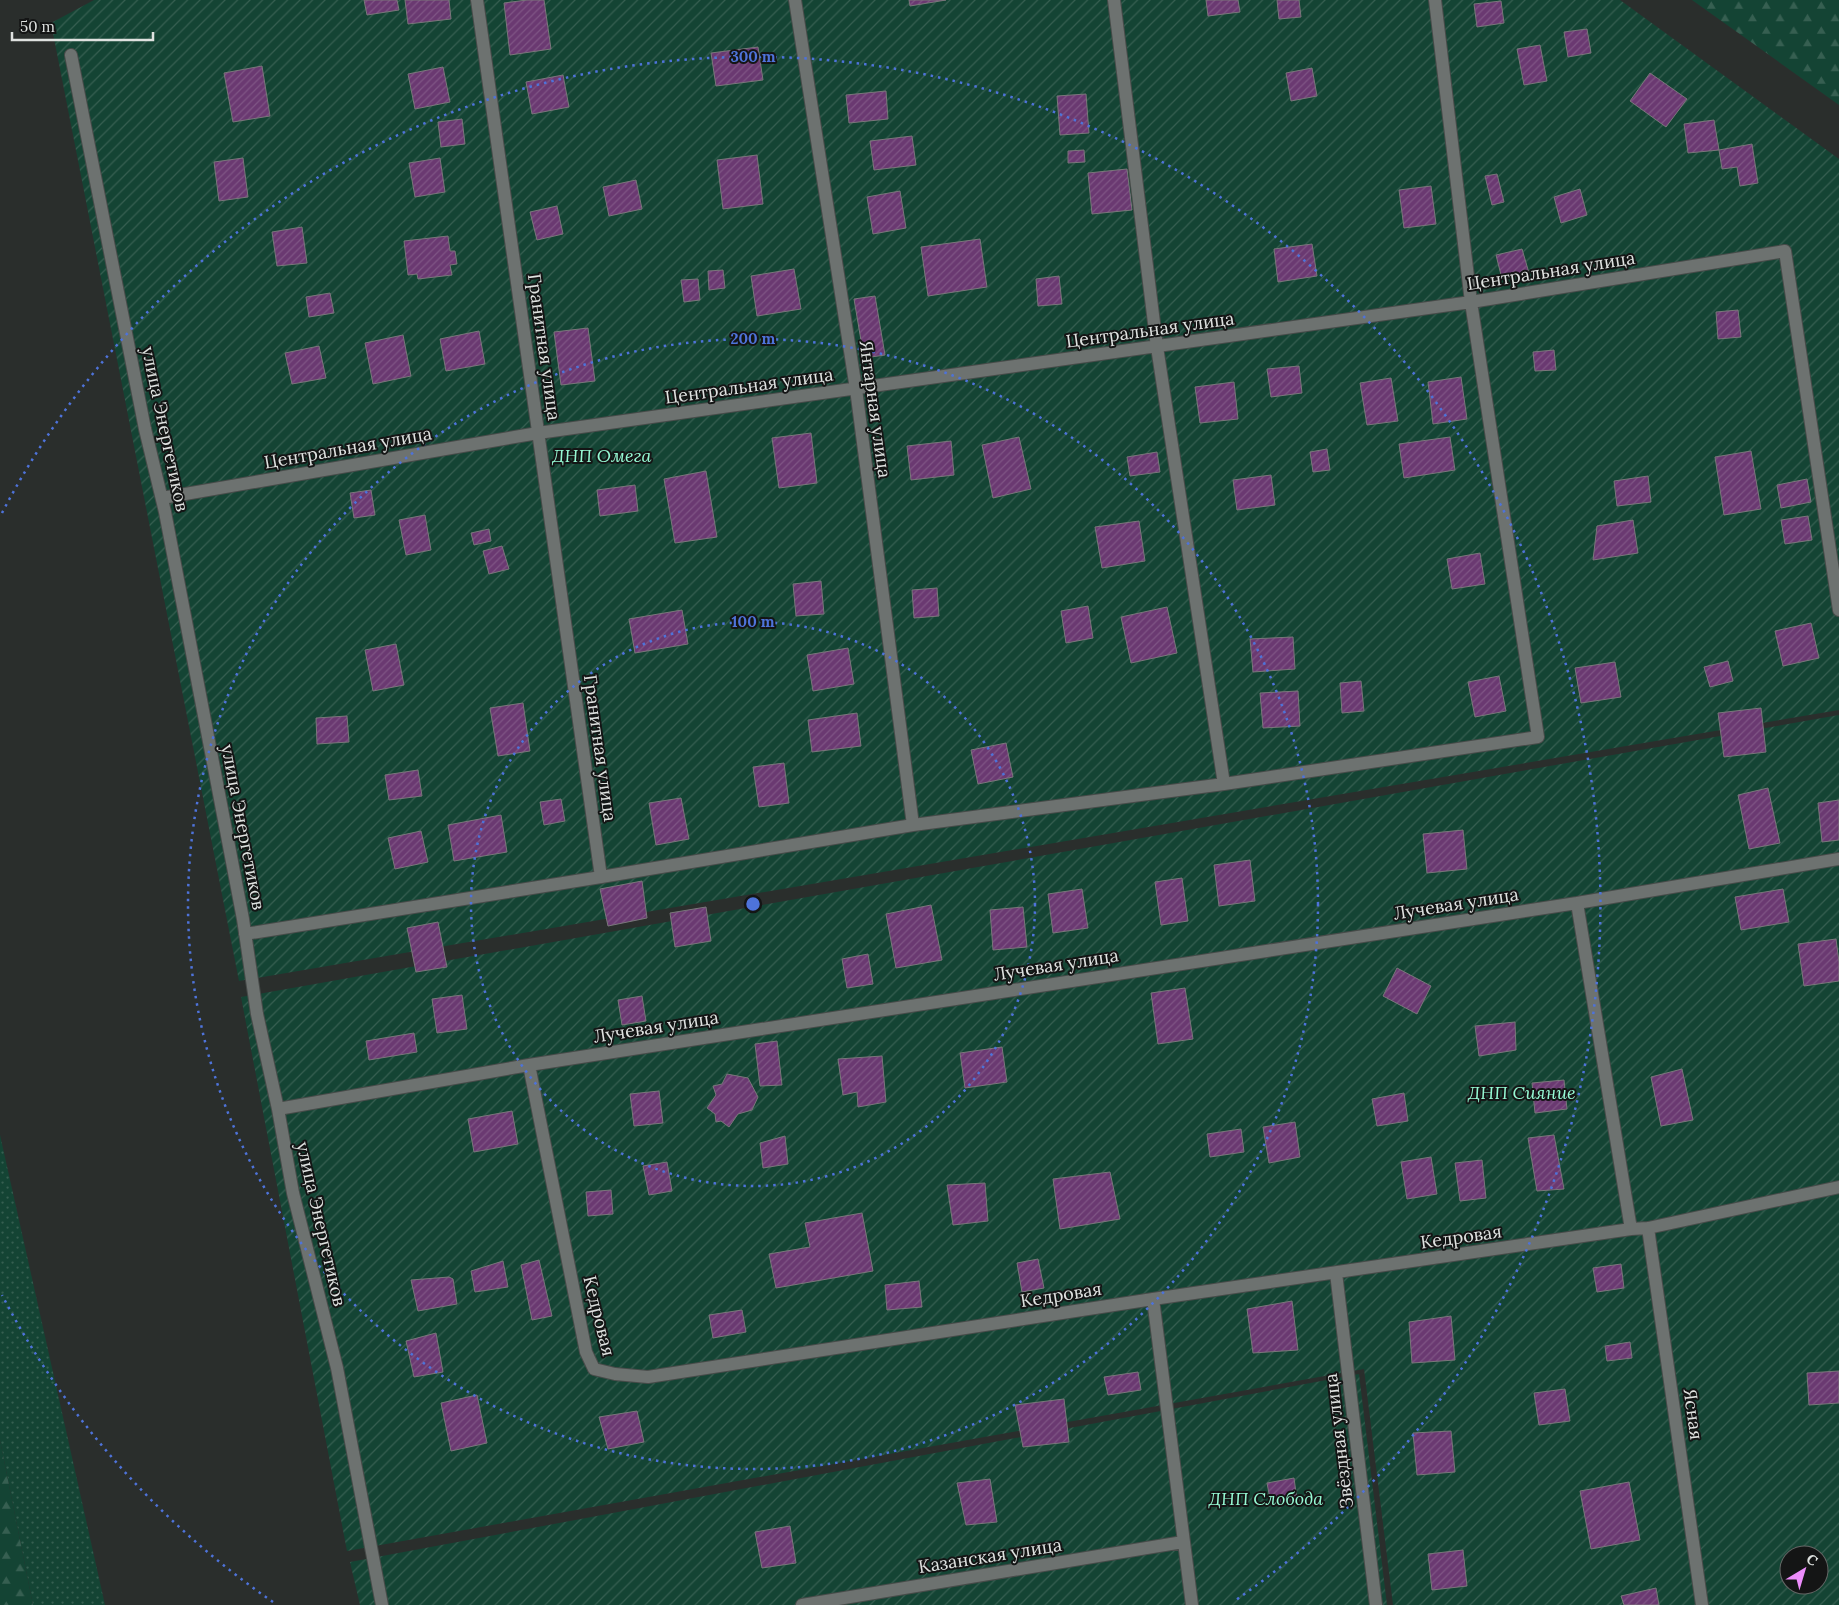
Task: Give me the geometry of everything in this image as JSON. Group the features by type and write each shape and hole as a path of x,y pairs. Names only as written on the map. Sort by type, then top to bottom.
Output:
{"street":[{"name":"Гранитная улица","path":"477,0 601,877"},
{"name":"Янтарная улица","path":"795,0 856,389 913,825"},
{"path":"1114,0 1157,347 1224,784"},
{"path":"245,934 913,825 1224,784 1538,737 1471,302 1435,0"},
{"name":"улица Энергетиков","path":"71,55 145,429 162,498 245,934 257,1014 278,1110 293,1192 337,1368 382,1605"},
{"name":"Центральная улица","path":"162,498 538,433 1471,302 1786,251 1839,610"},
{"name":"Лучевая улица","path":"278,1110 528,1064 1577,903 1839,859"},
{"path":"1577,903 1631,1229"},
{"name":"Кедровая","path":"528,1064 586,1352 594,1369 615,1374 648,1377 1153,1299 1648,1228 1839,1187"},
{"name":"Ясная","path":"1648,1228 1702,1605"},
{"name":"Звёздная улица","path":"1336,1273 1376,1605"},
{"path":"1153,1299 1192,1605"},
{"name":"Казанская улица","path":"802,1605 1183,1542"}],"green space":[{"name":"ДНП Омега","path":"94,0 1620,0 1839,159 1839,710 239,981 51,23"},
{"path":"1692,0 1839,0 1839,105"},
{"name":"ДНП Сияние","path":"1839,715 1839,1605 1393,1605 1364,1369 347,1551 241,997"},
{"path":"0,1135 105,1605 33,1605 0,1440"},
{"name":"ДНП Слобода","path":"1359,1374 1387,1605 360,1605 350,1562"},
{"path":"0,1440 33,1605 0,1605"}],"building":[{"path":"364,0 397,0 399,10 367,15"},
{"path":"405,0 449,0 451,19 408,24"},
{"path":"544,0 551,49 510,55 504,3"},
{"path":"909,0 946,0 910,6"},
{"path":"1206,0 1238,0 1240,12 1208,16"},
{"path":"1277,0 1299,0 1301,17 1279,19"},
{"path":"1501,1 1504,23 1477,27 1474,4"},
{"path":"1587,29 1591,53 1568,57 1564,32"},
{"path":"1540,45 1547,81 1524,85 1517,49"},
{"path":"758,47 763,80 716,86 711,53"},
{"path":"262,66 270,116 233,122 224,73"},
{"path":"443,67 450,102 415,109 408,74"},
{"path":"1312,68 1317,96 1291,101 1286,73"},
{"path":"1650,73 1687,99 1666,127 1630,101"},
{"path":"563,75 569,107 532,114 526,82"},
{"path":"886,91 888,119 849,123 846,95"},
{"path":"1086,94 1089,133 1060,135 1057,96"},
{"path":"462,119 465,144 441,147 438,122"},
{"path":"1714,120 1719,150 1688,153 1684,124"},
{"path":"912,136 916,165 874,170 870,141"},
{"path":"1752,144 1758,183 1740,186 1737,167 1722,169 1719,150"},
{"path":"1084,150 1085,162 1068,163 1068,151"},
{"path":"757,155 763,204 723,209 717,160"},
{"path":"243,158 248,197 219,201 214,162"},
{"path":"440,158 445,192 415,197 409,163"},
{"path":"1127,169 1132,210 1092,214 1088,173"},
{"path":"1497,174 1504,202 1492,205 1485,176"},
{"path":"636,180 642,209 609,216 603,187"},
{"path":"1431,186 1436,224 1404,228 1399,190"},
{"path":"1580,189 1587,215 1561,223 1554,197"},
{"path":"900,191 906,228 873,234 867,197"},
{"path":"557,206 563,234 537,240 530,212"},
{"path":"302,227 307,263 277,266 272,232"},
{"path":"448,236 450,251 455,251 457,264 450,265 452,275 418,279 417,274 408,275 404,241"},
{"path":"980,239 987,287 928,296 921,247"},
{"path":"1312,244 1317,276 1278,282 1274,249"},
{"path":"1522,249 1529,273 1502,279 1496,255"},
{"path":"794,269 801,309 757,316 751,276"},
{"path":"723,270 725,288 709,290 708,271"},
{"path":"1059,276 1062,304 1038,306 1036,279"},
{"path":"698,279 700,300 684,302 681,280"},
{"path":"330,293 334,313 309,317 306,297"},
{"path":"875,296 885,355 864,358 854,299"},
{"path":"1738,310 1741,337 1718,339 1716,312"},
{"path":"588,328 595,381 561,385 554,332"},
{"path":"479,331 485,364 446,371 440,339"},
{"path":"403,335 411,376 373,384 365,343"},
{"path":"319,346 326,378 292,384 285,353"},
{"path":"1554,350 1556,370 1535,371 1533,352"},
{"path":"1299,366 1302,393 1271,397 1267,369"},
{"path":"1461,377 1467,419 1433,424 1428,382"},
{"path":"1391,378 1398,421 1367,425 1360,383"},
{"path":"1234,382 1238,419 1200,423 1195,387"},
{"path":"811,433 817,483 779,488 772,438"},
{"path":"1019,437 1031,489 993,498 982,445"},
{"path":"1450,437 1455,470 1404,478 1399,444"},
{"path":"951,441 954,475 911,480 907,446"},
{"path":"1327,449 1330,470 1313,472 1310,452"},
{"path":"1751,451 1761,509 1724,515 1715,457"},
{"path":"1157,452 1160,472 1130,476 1127,457"},
{"path":"706,471 717,537 675,543 664,479"},
{"path":"1271,475 1275,505 1237,510 1233,480"},
{"path":"1648,476 1651,502 1617,506 1614,481"},
{"path":"1807,479 1811,502 1781,508 1777,485"},
{"path":"635,485 638,511 600,516 597,490"},
{"path":"371,490 375,515 354,518 350,493"},
{"path":"425,515 431,550 406,555 399,520"},
{"path":"1808,516 1812,540 1785,544 1781,520"},
{"path":"1633,520 1638,553 1593,560 1597,526"},
{"path":"1139,521 1145,561 1102,568 1095,527"},
{"path":"489,529 491,541 474,545 471,533"},
{"path":"502,546 509,569 489,574 483,551"},
{"path":"1480,553 1485,584 1452,589 1447,559"},
{"path":"821,581 824,614 796,616 793,584"},
{"path":"937,588 939,616 914,618 912,590"},
{"path":"1088,606 1093,638 1066,643 1061,611"},
{"path":"1167,607 1177,653 1131,663 1121,617"},
{"path":"682,610 688,644 635,653 629,619"},
{"path":"1811,623 1819,658 1783,666 1775,631"},
{"path":"1293,637 1295,669 1253,672 1250,639"},
{"path":"396,644 404,685 373,691 365,650"},
{"path":"848,648 854,684 813,691 807,655"},
{"path":"1728,661 1733,681 1710,687 1704,667"},
{"path":"1615,662 1621,697 1581,703 1575,668"},
{"path":"1499,676 1506,711 1475,717 1468,682"},
{"path":"1361,681 1364,711 1342,713 1340,683"},
{"path":"1298,691 1300,726 1263,728 1260,693"},
{"path":"523,703 530,751 498,756 490,708"},
{"path":"1761,708 1766,752 1724,757 1718,713"},
{"path":"857,713 861,746 812,752 808,720"},
{"path":"347,716 349,742 317,744 316,718"},
{"path":"1006,743 1013,777 978,784 971,750"},
{"path":"784,763 789,803 759,807 753,767"},
{"path":"418,770 422,796 389,800 385,775"},
{"path":"1768,788 1780,843 1749,849 1738,795"},
{"path":"681,798 689,839 656,845 649,803"},
{"path":"561,799 565,821 544,825 540,802"},
{"path":"1839,800 1839,840 1822,842 1818,803"},
{"path":"501,815 507,852 454,861 448,825"},
{"path":"1463,830 1467,869 1427,873 1423,834"},
{"path":"421,831 428,862 395,869 388,838"},
{"path":"1250,860 1255,901 1219,906 1214,865"},
{"path":"1182,878 1188,921 1161,925 1155,882"},
{"path":"642,881 647,918 608,926 600,889"},
{"path":"1082,889 1088,928 1053,933 1048,894"},
{"path":"1783,889 1789,922 1741,930 1735,897"},
{"path":"931,905 942,960 896,968 886,914"},
{"path":"706,907 711,941 675,947 670,913"},
{"path":"1023,907 1027,947 993,950 990,910"},
{"path":"438,922 447,967 416,972 407,928"},
{"path":"1836,939 1839,981 1804,986 1798,944"},
{"path":"868,954 873,984 847,988 842,959"},
{"path":"1397,968 1431,986 1417,1014 1383,996"},
{"path":"1185,988 1193,1039 1158,1044 1151,993"},
{"path":"462,995 467,1029 437,1033 432,999"},
{"path":"642,996 646,1021 622,1025 618,1000"},
{"path":"1515,1022 1516,1050 1479,1056 1475,1026"},
{"path":"414,1033 417,1052 369,1060 366,1041"},
{"path":"777,1041 782,1085 760,1086 755,1044"},
{"path":"1002,1047 1007,1082 965,1088 960,1053"},
{"path":"882,1056 886,1102 858,1107 857,1092 843,1095 838,1059"},
{"path":"1682,1069 1693,1120 1661,1126 1651,1077"},
{"path":"727,1074 748,1078 758,1097 752,1110 738,1114 729,1127 721,1121 716,1122 715,1114 707,1108 716,1095 713,1086 722,1084"},
{"path":"1564,1080 1567,1109 1535,1113 1532,1083"},
{"path":"659,1091 663,1123 634,1126 630,1094"},
{"path":"1404,1093 1408,1121 1377,1126 1372,1099"},
{"path":"512,1111 518,1144 474,1152 468,1119"},
{"path":"1295,1122 1300,1157 1269,1163 1263,1127"},
{"path":"1241,1129 1244,1152 1210,1157 1207,1134"},
{"path":"1554,1135 1564,1189 1537,1191 1528,1138"},
{"path":"785,1136 788,1164 763,1168 760,1143"},
{"path":"1431,1157 1437,1194 1407,1199 1401,1162"},
{"path":"1482,1160 1486,1198 1460,1201 1455,1163"},
{"path":"667,1162 672,1191 649,1195 643,1166"},
{"path":"1110,1172 1120,1219 1060,1229 1053,1179"},
{"path":"985,1183 988,1221 953,1225 947,1185"},
{"path":"611,1190 613,1214 588,1216 586,1192"},
{"path":"862,1213 873,1271 776,1288 769,1254 810,1247 805,1223"},
{"path":"1038,1259 1044,1288 1022,1292 1017,1263"},
{"path":"539,1260 552,1316 532,1320 521,1265"},
{"path":"503,1261 508,1287 475,1292 471,1271"},
{"path":"1621,1264 1624,1288 1597,1292 1593,1268"},
{"path":"449,1277 453,1279 457,1304 418,1311 411,1280"},
{"path":"919,1281 922,1307 887,1310 885,1285"},
{"path":"1292,1301 1298,1350 1253,1353 1247,1309"},
{"path":"742,1310 746,1332 713,1338 709,1315"},
{"path":"1451,1316 1455,1360 1412,1363 1409,1322"},
{"path":"436,1333 443,1372 414,1377 406,1341"},
{"path":"1630,1342 1632,1358 1607,1361 1605,1346"},
{"path":"1839,1371 1839,1403 1809,1405 1807,1373"},
{"path":"1138,1372 1141,1390 1108,1395 1104,1377"},
{"path":"1565,1389 1570,1421 1539,1425 1534,1393"},
{"path":"477,1395 487,1443 451,1451 441,1403"},
{"path":"1064,1399 1069,1442 1023,1447 1015,1405"},
{"path":"637,1411 644,1442 608,1449 599,1417"},
{"path":"1451,1431 1455,1472 1417,1475 1413,1433"},
{"path":"1294,1478 1297,1500 1271,1504 1267,1483"},
{"path":"990,1479 997,1522 966,1525 957,1483"},
{"path":"1629,1482 1640,1540 1591,1549 1580,1491"},
{"path":"790,1526 796,1563 762,1568 755,1532"},
{"path":"1463,1550 1467,1586 1432,1590 1428,1554"},
{"path":"1656,1588 1659,1605 1624,1605 1621,1596"}]}
